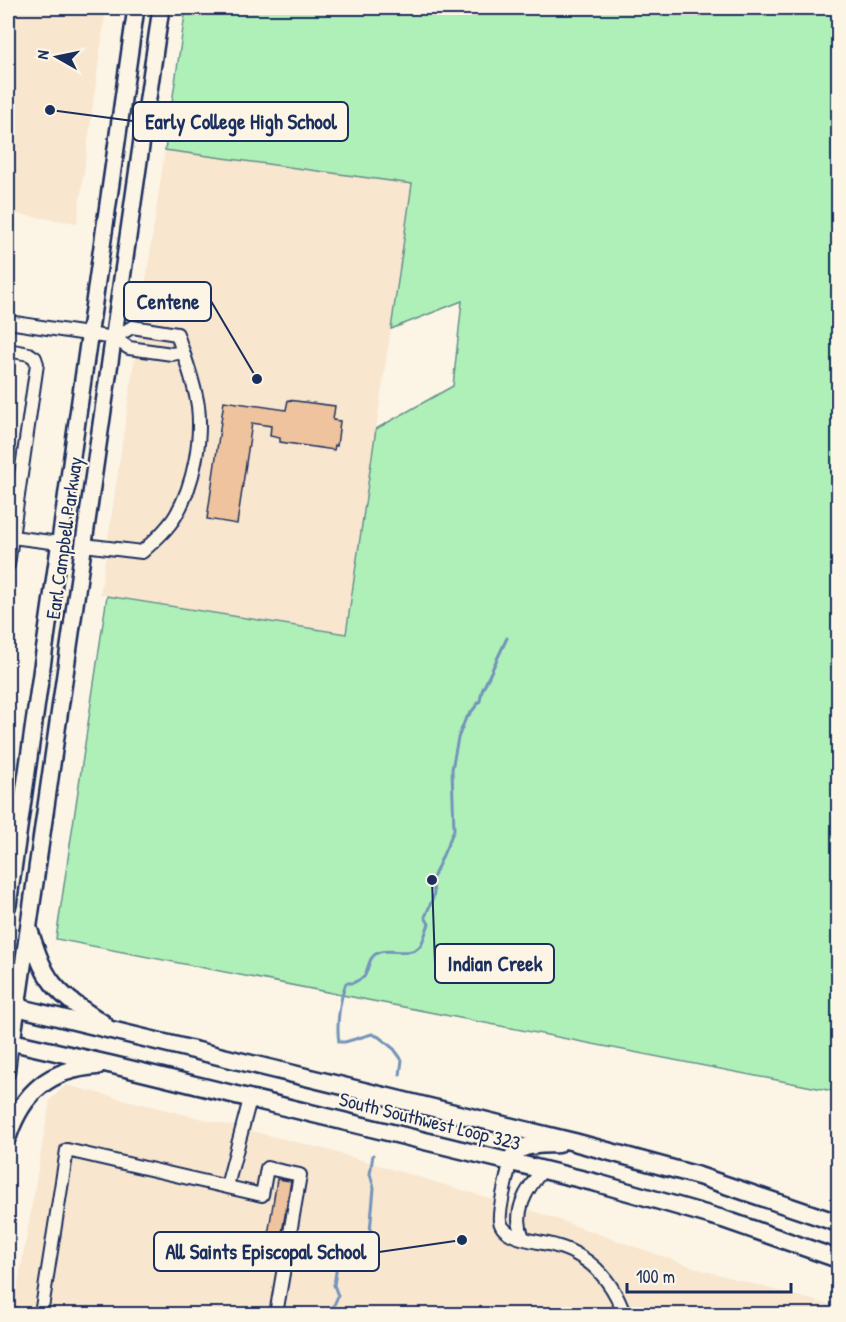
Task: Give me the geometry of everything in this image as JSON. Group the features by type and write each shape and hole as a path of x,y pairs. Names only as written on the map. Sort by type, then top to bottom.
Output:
{"highway":[{"path":"29,930 49,980 63,994 112,1030"},
{"name":"South Southwest Loop 323","path":"12,1006 574,1142 699,1176 838,1223"},
{"name":"South Southwest Loop 323","path":"10,1042 543,1170 692,1209 838,1259"},
{"path":"8,1136 24,1101 42,1084 69,1070 113,1065"},
{"path":"510,1162 514,1153 522,1148 574,1142"}],"main road":[{"name":"Earl Campbell Parkway","path":"8,905 11,849 59,543 136,8"},
{"name":"Earl Campbell Parkway","path":"10,1042 12,1006 29,930 162,8"}],"street":[{"path":"8,322 114,338 129,348 172,354 183,352"},
{"path":"84,545 142,552 176,516 193,471 198,432 198,407 192,379 177,334 132,327 114,338"},
{"path":"8,350 29,354 35,358 37,364 10,536 8,566"},
{"path":"10,536 59,543"},
{"name":"Earl Campbell Parkway","path":"8,1074 10,1042"},
{"path":"227,1186 250,1099"},
{"path":"41,1314 68,1150 262,1195 267,1168 300,1175 276,1314"},
{"path":"510,1162 499,1219 503,1228 507,1233 563,1248 590,1263 608,1282 624,1314"},
{"path":"523,1238 518,1221 522,1201 530,1185 543,1170"},
{"path":"8,1313 14,1314"}],"shaded area":[{"path":"8,8 106,8 77,223 8,213"},
{"path":"165,150 412,184 346,634 100,594"},
{"path":"66,1085 324,1149 530,1210 702,1270 838,1307 838,1314 13,1314 50,1100"}],"green space":[{"path":"186,8 838,8 838,1092 56,939 107,596 346,634 376,429 453,386 462,301 391,329 412,184 165,150"}],"building":[{"path":"288,400 335,406 333,420 340,421 337,446 335,445 334,450 280,442 280,438 270,436 271,426 252,423 237,524 207,519 224,401 286,410"},
{"path":"277,1179 291,1181 277,1262 264,1260"}],"waterway":[{"path":"400,1075 402,1060 394,1049 379,1037 372,1034 339,1042 338,1020 342,997 346,983 353,983 364,977 375,954 388,951 409,952 415,950 423,941 429,924 425,917 434,892 432,880 454,830 452,769 458,738 465,720 480,701 482,691 507,638"},
{"path":"330,1314 338,1296 334,1285 337,1265 344,1260 368,1253 374,1188 370,1174 373,1155"}],"place":[{"name":"Early College High School","path":"50,110"},
{"name":"Centene","path":"257,379"},
{"name":"Indian Creek","path":"432,880"},
{"name":"All Saints Episcopal School","path":"462,1240"}]}
